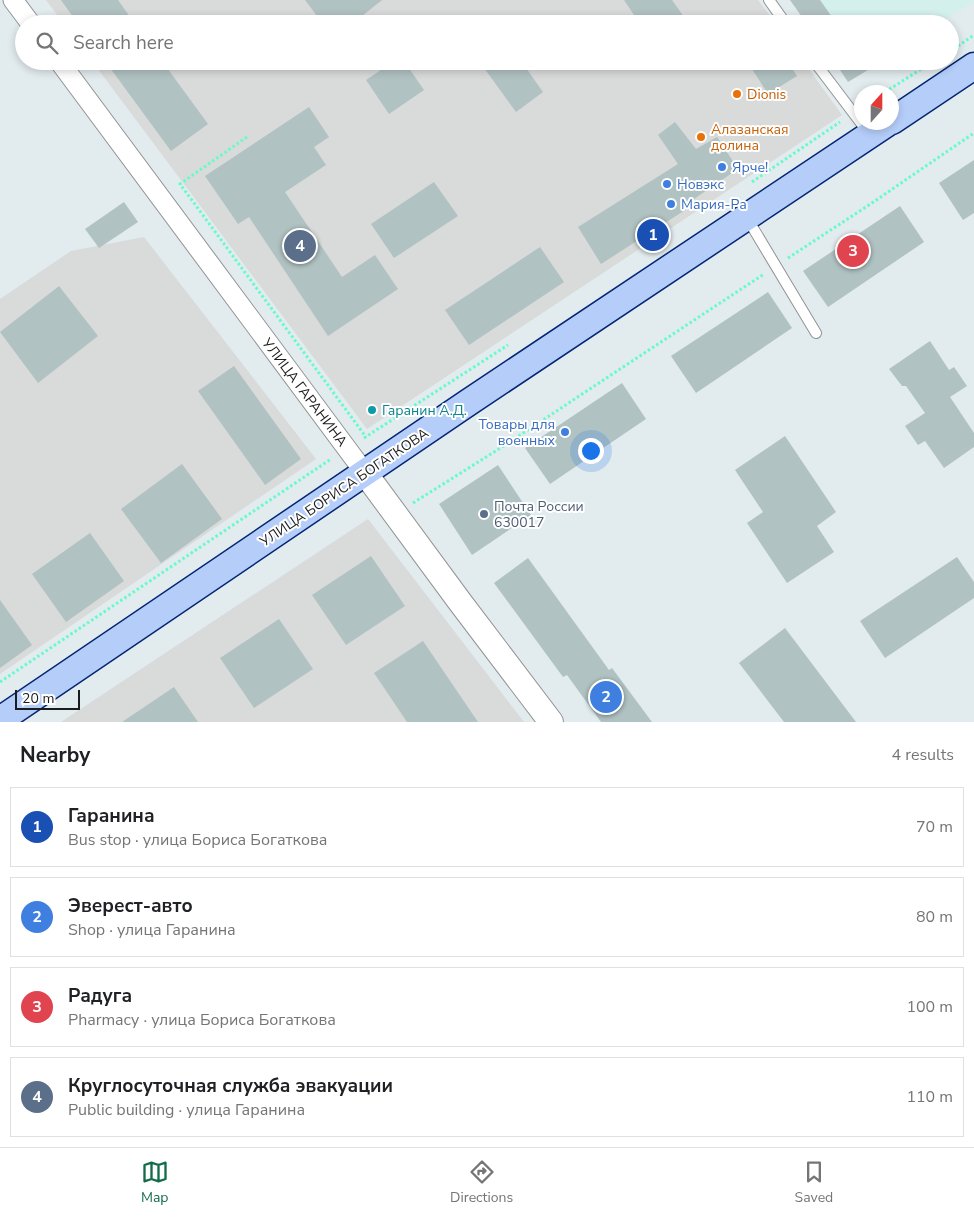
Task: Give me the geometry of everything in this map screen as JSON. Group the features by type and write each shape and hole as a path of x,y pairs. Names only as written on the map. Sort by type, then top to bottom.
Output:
{"main road":[{"name":"УЛИЦА БОРИСА БОГАТКОВА","path":"899,116 974,66"},
{"name":"УЛИЦА БОРИСА БОГАТКОВА","path":"0,720 469,402 878,130"}],"street":[{"path":"13,0 24,15"},
{"name":"УЛИЦА ГАРАНИНА","path":"65,70 551,722"}],"lane":[{"path":"769,0 780,15"},
{"path":"821,70 854,113"},
{"path":"747,218 816,333"}],"path":[{"path":"959,44 974,35"},
{"path":"896,85 920,70"},
{"path":"748,185 854,113"},
{"path":"396,513 502,447 872,203 974,133"},
{"path":"247,137 180,184 366,436"},
{"path":"0,682 347,448 512,342"}],"shaded area":[{"path":"46,0 758,0 769,15 57,15"},
{"path":"790,0 974,0 953,15 801,15"},
{"path":"99,70 810,70 842,115 367,429"},
{"path":"144,237 316,459 0,674 0,299 71,251"},
{"path":"368,519 524,722 61,722"}],"building":[{"path":"61,0 118,0 129,15 72,15"},
{"path":"305,0 382,0 363,15 316,15"},
{"path":"624,0 672,0 683,15 634,15"},
{"path":"790,0 820,0 831,15 801,15"},
{"path":"112,70 169,70 208,124 171,151"},
{"path":"381,70 410,70 424,90 389,114 366,80"},
{"path":"486,70 527,70 543,92 516,112"},
{"path":"753,70 793,70 797,76 768,94"},
{"path":"840,70 868,70 848,82"},
{"path":"309,107 329,137 314,147 326,165 285,192 342,277 375,255 398,289 328,336 249,217 238,224 205,176"},
{"path":"675,122 696,149 717,137 738,169 691,201 693,205 601,264 578,227 678,164 658,135"},
{"path":"974,160 974,213 963,220 939,183"},
{"path":"434,182 458,216 394,258 371,224"},
{"path":"124,202 138,222 99,248 85,229"},
{"path":"900,206 924,242 828,307 803,271"},
{"path":"540,247 564,282 469,345 445,310"},
{"path":"59,286 98,336 38,383 0,332"},
{"path":"768,292 792,328 696,393 671,356"},
{"path":"930,341 949,370 954,367 967,386 950,397 974,433 974,447 944,468 925,441 918,445 905,426 925,413 906,386 902,386 889,369"},
{"path":"234,366 301,459 265,485 198,391"},
{"path":"622,383 646,419 550,484 525,448"},
{"path":"785,436 836,512 817,526 834,552 787,583 747,523 763,512 735,470"},
{"path":"182,464 222,519 161,563 121,509"},
{"path":"498,465 531,515 472,555 439,504"},
{"path":"90,533 124,581 66,622 32,574"},
{"path":"371,556 405,606 346,645 312,595"},
{"path":"957,557 974,582 974,598 885,658 860,621"},
{"path":"528,558 609,670 612,668 652,722 601,722 567,675 563,677 494,583"},
{"path":"0,600 32,645 0,668"},
{"path":"279,619 313,669 254,708 220,658"},
{"path":"785,628 856,722 784,722 739,663"},
{"path":"423,641 478,722 407,722 374,673"},
{"path":"174,687 198,722 122,722"}],"place":[{"name":"Dionis","path":"737,94"},
{"name":"Алазанская долина","path":"701,137"},
{"name":"Ярче!","path":"722,167"},
{"name":"Новэкс","path":"667,184"},
{"name":"Мария-Ра","path":"671,204"},
{"name":"Гаранина","path":"653,235"},
{"name":"Круглосуточная служба эвакуации","path":"300,246"},
{"name":"Радуга","path":"853,251"},
{"name":"Гаранин А.Д.","path":"372,410"},
{"name":"Товары для военных","path":"565,432"},
{"name":"Почта России 630017","path":"484,514"},
{"name":"Эверест-авто","path":"606,697"}]}
